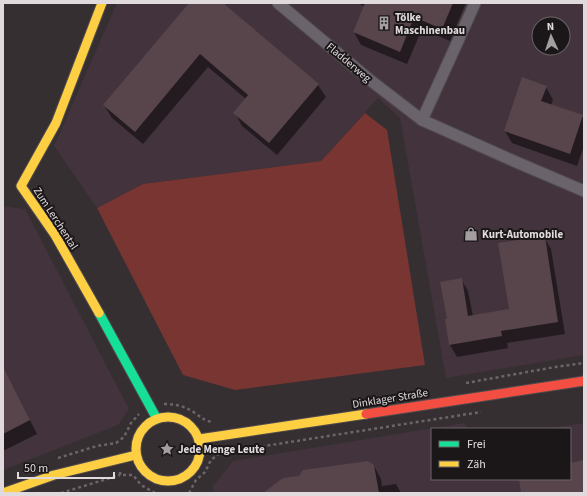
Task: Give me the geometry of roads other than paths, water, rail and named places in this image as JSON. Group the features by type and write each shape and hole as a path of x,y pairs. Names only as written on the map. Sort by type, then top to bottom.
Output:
{"main road":[{"name":"Zum Lerchental","path":"102,3 56,123 20,186 55,235 156,418"},
{"name":"Dinklager Straße","path":"199,439 584,381"},
{"path":"167,416 187,422 199,439 199,457 196,466 190,473 174,483 154,478 146,472 136,455 137,440 140,433 144,427 156,418 167,416"},
{"path":"3,493 54,474 136,455"}],"street":[{"name":"Fladderweg","path":"278,3 370,80 422,120 584,191"},
{"path":"422,120 475,3"}],"place":[{"name":"Tölke Maschinenbau","path":"384,23"},
{"name":"Kurt-Automobile","path":"471,234"},
{"name":"Jede Menge Leute","path":"167,449"}]}
